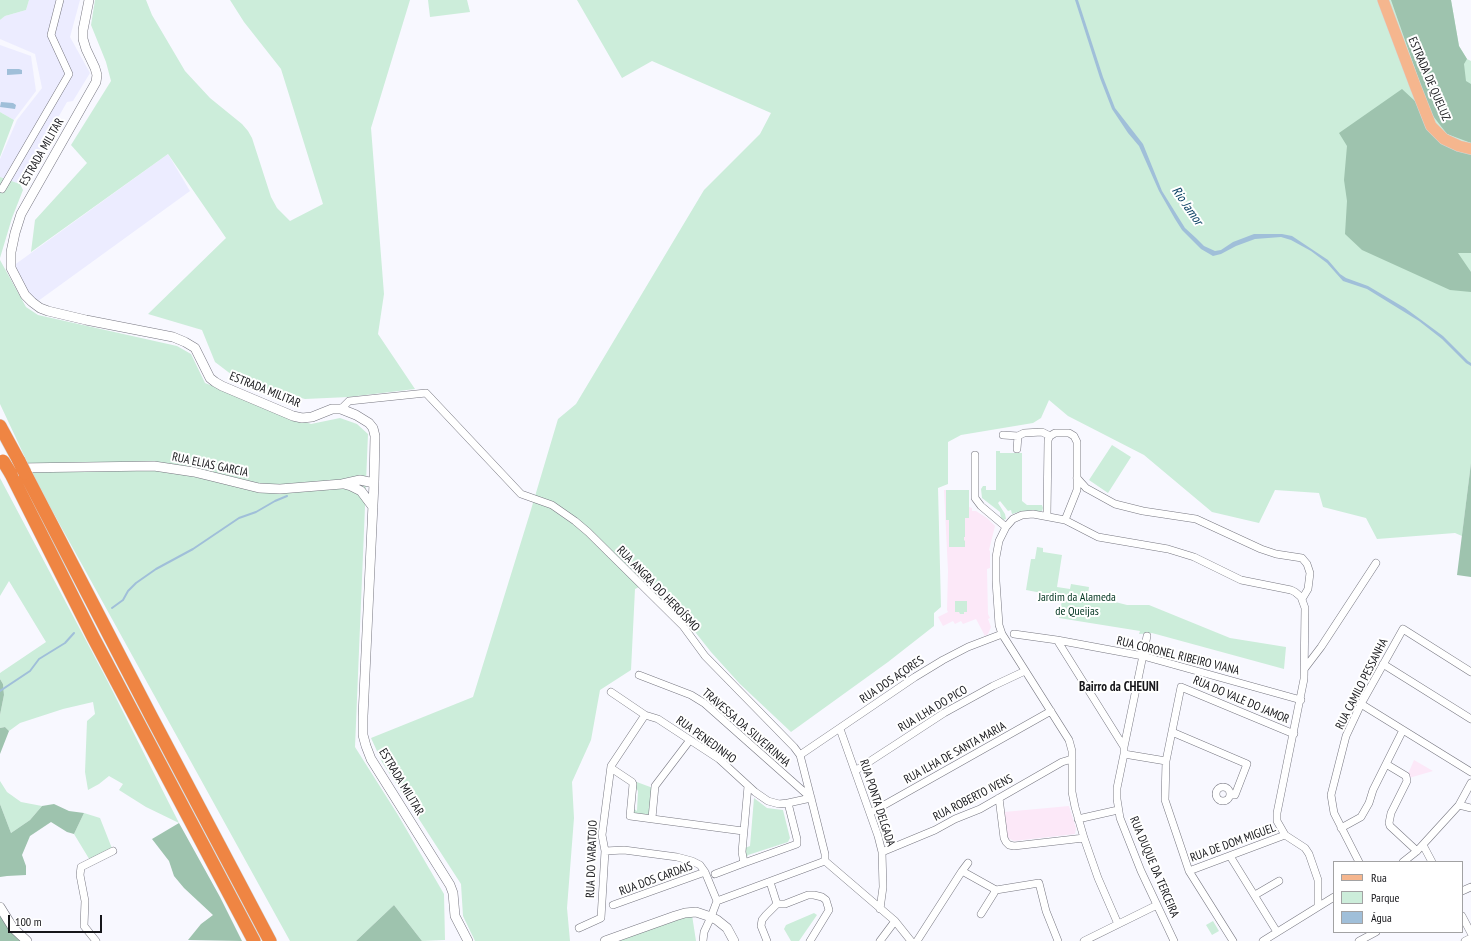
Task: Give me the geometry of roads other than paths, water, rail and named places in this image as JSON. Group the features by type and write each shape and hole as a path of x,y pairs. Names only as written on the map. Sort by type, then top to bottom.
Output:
{"highway":[{"path":"0,426 270,941"},
{"path":"3,464 139,726 254,941"}],"main road":[{"name":"ESTRADA DE QUELUZ","path":"1383,0 1432,126 1444,139 1459,146 1471,149"}],"street":[{"path":"2,188 69,74 51,35 60,0"},
{"name":"ESTRADA MILITAR","path":"90,0 83,30 83,39 95,68 97,75 96,82 21,214 15,233 10,260 11,268 25,295 32,302 48,311 173,337 195,348 210,378 215,382 293,416 302,418 312,417 332,409 341,409 360,417 374,428 375,459 363,716 366,746 371,759 450,885 453,893 455,916 468,941"},
{"name":"RUA ANGRA DO HEROÍSMO","path":"341,409 349,401 426,393 521,494 552,505 588,532 683,626 705,656 788,739 800,756 825,854 825,861"},
{"path":"1003,435 1018,436 1024,433 1042,432 1050,436"},
{"path":"1047,516 1048,446 1050,436 1055,433 1069,433 1074,436 1077,442 1077,490 1065,520"},
{"path":"1017,449 1018,436"},
{"path":"975,455 974,490 976,501 1006,527"},
{"path":"373,507 361,491 349,483 368,471 375,459"},
{"name":"RUA ELIAS GARCIA","path":"3,464 154,466 194,472 259,488 280,489 349,483 366,480 374,483"},
{"path":"1077,478 1086,488 1115,504 1196,519 1261,549 1276,554 1302,558 1308,564 1310,572 1308,589 1302,599"},
{"path":"1118,924 1098,878 1078,819 1072,792 1072,751 1069,740 1002,634 998,622 996,574 999,541 1006,527 1013,519 1022,515 1033,514 1065,520 1098,537 1168,549 1182,553 1241,580 1293,590 1302,599 1305,608 1305,669 1301,700 1277,813 1277,821 1285,835 1305,848 1308,854 1318,880 1318,906"},
{"path":"1305,669 1376,563"},
{"name":"RUA CAMILO PESSANHA","path":"1358,861 1334,813 1332,795 1346,736 1361,704 1403,629 1471,672"},
{"name":"RUA DOS AÇORES","path":"800,756 915,677 943,660 968,647 1002,634"},
{"name":"RUA CORONEL RIBEIRO VIANA","path":"1014,634 1057,640 1143,656 1301,700"},
{"name":"RUA DUQUE DA TERCEIRA","path":"1147,636 1117,788 1118,810 1133,853 1174,941"},
{"path":"1057,640 1124,751 1166,761"},
{"path":"1383,664 1471,719"},
{"name":"RUA ILHA DO PICO","path":"855,771 944,714 993,686 1025,671"},
{"name":"TRAVESSA DA SILVEIRINHA","path":"639,676 691,695 704,703 811,798"},
{"name":"RUA DO VALE DO JAMOR","path":"1172,732 1181,687 1294,734"},
{"name":"RUA PENEDINHO","path":"611,692 645,715 658,719 719,759 748,786 768,801 779,804 811,798"},
{"path":"1361,704 1471,772"},
{"name":"RUA ILHA DE SANTA MARIA","path":"870,813 1051,711"},
{"name":"RUA DO VARATOJO","path":"579,928 601,918 605,851 602,834 611,768 645,715"},
{"name":"RUA PONTA DELGADA","path":"840,729 870,813 882,852 883,887 880,909"},
{"path":"1341,828 1361,817 1403,730"},
{"path":"1230,795 1235,795 1247,764 1172,732 1166,761 1165,800 1189,871 1232,941"},
{"path":"652,818 655,786 690,740"},
{"name":"RUA ROBERTO IVENS","path":"882,852 980,809 1062,762 1072,759"},
{"path":"1386,764 1406,776 1407,781 1391,813 1389,823 1390,826 1417,851"},
{"path":"611,768 633,784 630,816 743,832"},
{"path":"1404,861 1417,851 1459,805 1471,784"},
{"path":"744,863 742,852 743,832 748,786"},
{"path":"999,798 1004,838 1009,845 1014,846 1084,838"},
{"path":"715,874 797,844 788,803"},
{"path":"1459,805 1471,808"},
{"path":"1078,819 1118,810"},
{"name":"RUA DE DOM MIGUEL","path":"1189,871 1285,835"},
{"path":"1422,845 1431,861"},
{"path":"605,851 624,850 677,857 700,865 706,872 717,901 712,917 704,932 703,941"},
{"path":"96,941 84,926 85,901 80,875 81,867 113,851"},
{"path":"1230,856 1277,932"},
{"path":"717,901 825,861 895,921 911,941"},
{"path":"917,941 968,863"},
{"path":"962,871 996,890 1039,883 1046,911 1058,941"},
{"name":"RUA DOS CARDAIS","path":"613,905 706,872"},
{"path":"1255,896 1279,881"},
{"path":"770,882 777,904"},
{"path":"981,914 996,890"},
{"path":"767,941 762,930 762,920 777,904 785,904 811,895 817,895 826,900 829,910 810,941"},
{"path":"1263,941 1333,898"},
{"path":"1084,941 1157,905"},
{"path":"0,907 13,928 27,941"},
{"path":"605,941 685,913 696,912 712,917 727,928 734,941"},
{"path":"1463,918 1471,933"},
{"path":"880,941 895,921"},
{"path":"1359,941 1374,933"},
{"path":"1465,941 1471,938"}],"water":[{"path":"1075,0 1078,0 1103,77 1115,108 1143,144 1162,191 1185,228 1204,246 1215,251 1221,250 1233,242 1254,234 1282,234 1292,236 1328,260 1340,274 1346,278 1368,286 1405,308 1443,336 1471,363 1471,366 1466,363 1442,339 1419,321 1367,289 1343,281 1327,263 1311,251 1291,240 1281,237 1255,239 1213,256 1201,249 1182,230 1175,219 1159,191 1139,146 1128,133 1112,109 1100,78"},
{"path":"7,69 22,70 22,74 7,75"},
{"path":"1,102 13,103 16,105 15,109 0,107"}],"waterway":[{"path":"112,608 123,600 128,591 136,583 156,569 193,549 239,518 256,512 287,496"},
{"path":"0,691 30,671 39,659 65,643 74,633"}],"district":[{"name":"Bairro da CHEUNI","path":"1119,687"}],"water label":[{"name":"Rio Jamor","path":"1187,206"}],"park label":[{"name":"Jardim da Alameda de Queijas","path":"1077,605"}]}
